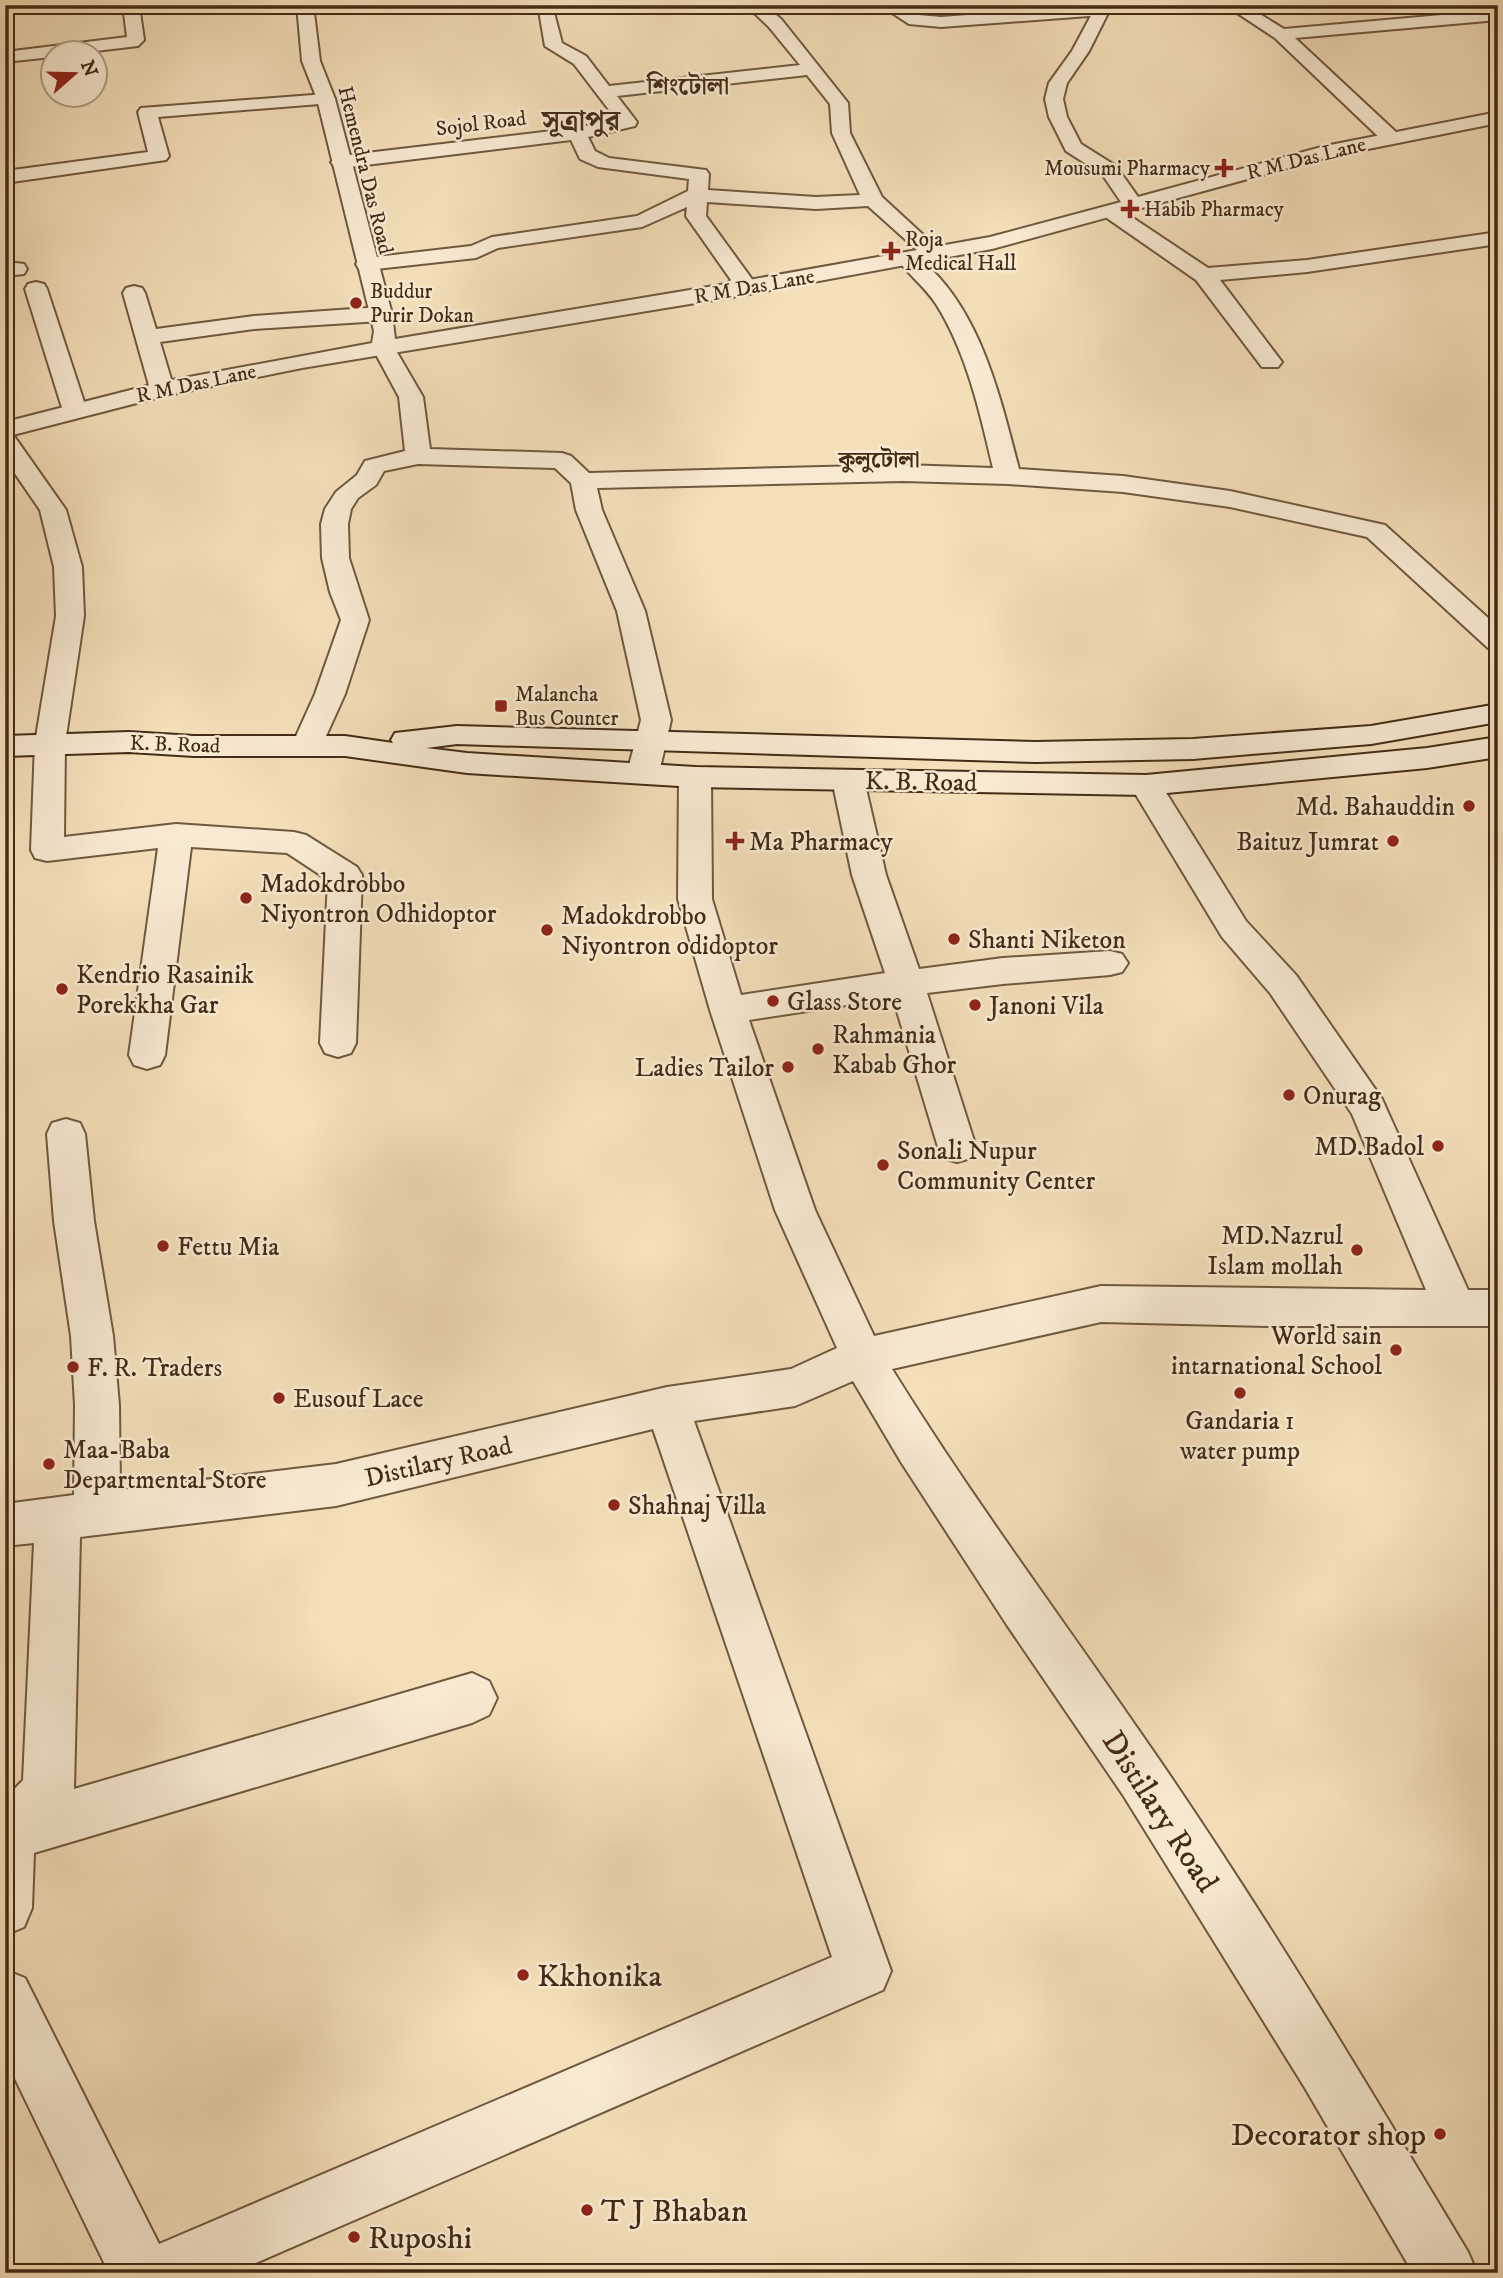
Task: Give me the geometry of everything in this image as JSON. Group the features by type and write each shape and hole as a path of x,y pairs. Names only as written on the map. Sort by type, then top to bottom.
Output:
{"street":[{"path":"5,57 132,42 135,40 131,5"},
{"name":"Hemendra Das Road","path":"304,5 311,61 326,99 381,314 383,347"},
{"path":"563,5 542,6 554,46 580,60 603,92 811,69"},
{"path":"754,5 775,23 839,103 841,134 873,200 933,254"},
{"path":"888,5 915,20 941,22 1108,7"},
{"path":"1233,5 1281,34 1391,138"},
{"path":"1108,7 1058,83 1054,99 1058,117 1073,147 1110,170 1134,206"},
{"path":"1281,34 1498,15"},
{"name":"Sojol Road","path":"341,162 577,134 628,122 603,92"},
{"path":"5,177 159,156 147,112 326,99"},
{"name":"R M Das Lane","path":"5,430 162,389 383,347 732,290 1005,240 1325,152 1498,117"},
{"path":"577,134 587,155 605,163 699,174 696,216 743,282 732,290"},
{"path":"367,264 476,252 492,243 642,221 696,195 816,203 873,200"},
{"path":"1111,212 1204,275 1270,362"},
{"path":"1204,275 1307,265 1498,238"},
{"path":"908,258 927,274 948,304 986,391 1008,476"},
{"path":"36,289 75,411"},
{"path":"134,293 162,389"},
{"path":"146,337 289,320 331,321 381,314"},
{"path":"383,347 411,397 418,456"},
{"path":"5,441 53,510 68,567 70,616 50,743 47,850 176,835 294,843 345,875 338,1043"},
{"path":"307,745 330,694 355,620 344,596 336,559 334,523 345,497 367,482 373,466 418,456 562,461 583,481 589,510 631,611 656,720 643,774"},
{"path":"583,481 903,473 979,475 1123,484 1230,499 1376,531 1498,642"},
{"name":"K. B. Road","path":"345,746 457,734 1035,752 1193,749 1371,735 1498,713"},
{"name":"K. B. Road","path":"5,746 50,743 345,746 467,763 695,777 1146,786 1427,758 1498,747"},
{"name":"Distilary Road","path":"695,777 695,899 728,1010 795,1210 862,1357 917,1448 1024,1609 1141,1777 1325,2068 1447,2273"},
{"path":"848,779 869,875 957,1147"},
{"path":"1146,786 1234,929 1283,984 1369,1109 1454,1307"},
{"path":"147,1055 176,835"},
{"path":"728,1010 1003,971 1110,963"},
{"path":"5,1908 9,1834 48,1790 77,1516 97,1405 92,1336 74,1221 66,1134"},
{"name":"Distilary Road","path":"5,1525 336,1485 667,1406 795,1387 862,1357 1101,1304 1267,1308 1498,1308"},
{"path":"5,1998 163,2271 864,1970 667,1406"},
{"path":"9,1834 472,1698"}],"place":[{"name":"Mousumi Pharmacy","path":"1224,168"},
{"name":"Habib Pharmacy","path":"1130,209"},
{"name":"Roja Medical Hall","path":"891,251"},
{"name":"Buddur Purir Dokan","path":"356,303"},
{"name":"Malancha Bus Counter","path":"501,706"},
{"name":"Md. Bahauddin","path":"1469,806"},
{"name":"Ma Pharmacy","path":"735,841"},
{"name":"Baituz Jumrat","path":"1393,841"},
{"name":"Madokdrobbo Niyontron Odhidoptor","path":"246,898"},
{"name":"Madokdrobbo Niyontron odidoptor","path":"547,930"},
{"name":"Shanti Niketon","path":"954,939"},
{"name":"Kendrio Rasainik Porekkha Gar","path":"62,989"},
{"name":"Glass Store","path":"773,1001"},
{"name":"Janoni Vila","path":"975,1005"},
{"name":"Rahmania Kabab Ghor","path":"818,1049"},
{"name":"Ladies Tailor","path":"788,1067"},
{"name":"Onurag","path":"1289,1095"},
{"name":"MD.Badol","path":"1438,1146"},
{"name":"Sonali Nupur Community Center","path":"883,1165"},
{"name":"Fettu Mia","path":"163,1246"},
{"name":"MD.Nazrul Islam mollah","path":"1357,1250"},
{"name":"World sain intarnational School","path":"1396,1350"},
{"name":"F. R. Traders","path":"73,1367"},
{"name":"Gandaria 1 water pump","path":"1240,1393"},
{"name":"Eusouf Lace","path":"279,1398"},
{"name":"Maa-Baba Departmental Store","path":"49,1464"},
{"name":"Shahnaj Villa","path":"614,1505"},
{"name":"Kkhonika","path":"523,1975"},
{"name":"Decorator shop","path":"1440,2134"},
{"name":"T J Bhaban","path":"587,2210"},
{"name":"Ruposhi","path":"354,2237"}],"district":[{"name":"শিংটোলা","path":"688,86"},
{"name":"সূত্রাপুর","path":"581,120"},
{"name":"কুলুটোলা","path":"879,459"}]}
